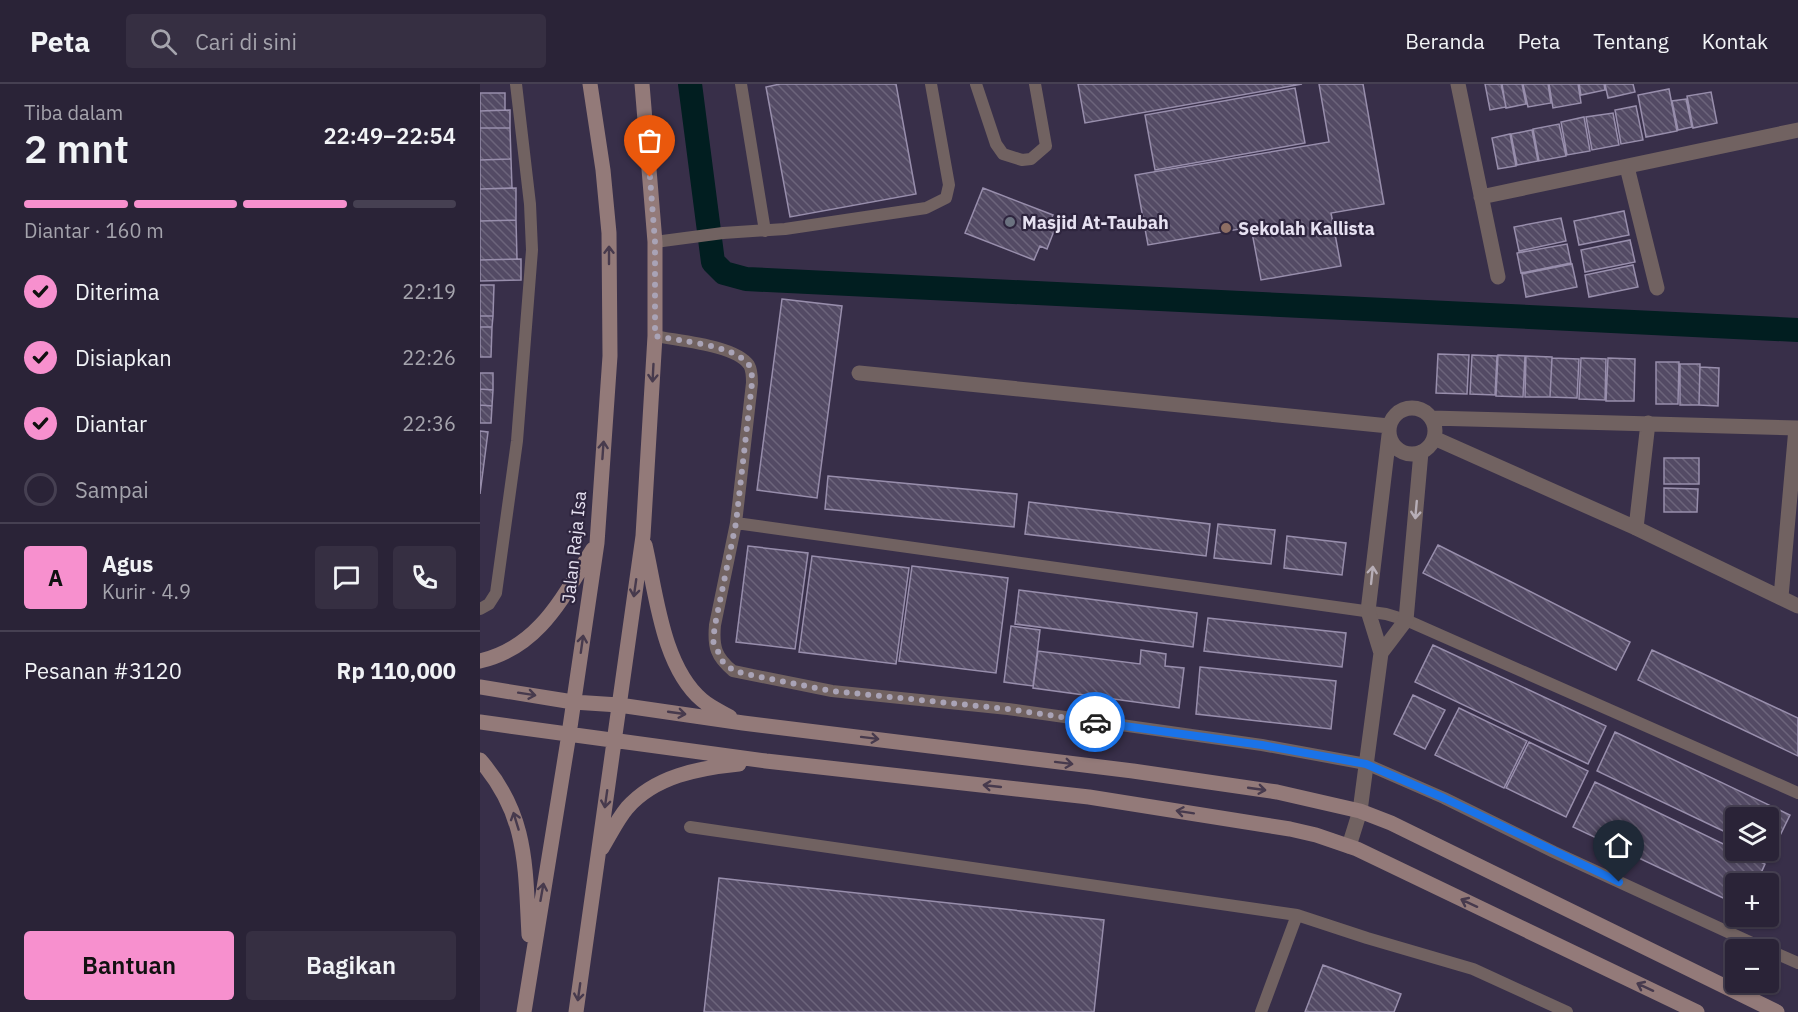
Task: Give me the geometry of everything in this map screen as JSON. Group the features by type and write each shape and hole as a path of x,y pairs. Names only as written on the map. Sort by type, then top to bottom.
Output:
{"main road":[{"name":"Jalan Raja Isa","path":"524,1012 597,543 610,356 609,233 603,170 590,84"},
{"path":"576,1012 643,536 655,336 655,242 642,84"},
{"path":"643,536 665,637 687,683 702,700 743,723"},
{"path":"480,661 522,644 538,630 555,609 597,543"},
{"path":"480,687 573,702 619,705 743,723 1133,771 1277,792 1360,811 1391,823 1777,1012"},
{"path":"480,722 766,761 1089,797 1316,835 1349,846 1698,1012"},
{"path":"480,759 501,786 513,809 521,837 525,863 530,962"},
{"path":"598,856 625,810 636,799 653,788 680,774 709,767 766,761"}],"street":[{"path":"1458,84 1498,278"},
{"path":"1481,197 1798,130"},
{"path":"1627,167 1657,288"},
{"path":"859,373 1389,430"},
{"path":"1349,846 1360,811 1381,653 1368,611 1389,430 1399,412 1416,409 1431,418 1797,428 1781,597"},
{"path":"1389,430 1393,445 1401,452 1411,454 1421,452 1434,438 1435,427 1431,418"},
{"path":"1636,528 1648,423"},
{"path":"1434,438 1636,528 1798,606"},
{"path":"1381,653 1406,620 1421,452"}],"lane":[{"path":"480,609 489,604 496,593 517,441 531,262 530,204 516,84"},
{"path":"741,84 765,231"},
{"path":"655,242 723,233 785,229 926,208 946,198 949,185 948,175 931,84"},
{"path":"976,84 996,144 1003,154 1022,160 1031,159 1046,146 1035,84"},
{"path":"655,336 726,350 744,359 751,368 752,383 736,523 713,641 723,662 734,671 832,691 1020,711 1262,745 1366,764 1444,798 1554,852 1744,939"},
{"path":"736,523 1368,611 1406,620 1798,793"},
{"path":"690,827 1297,915 1473,969 1568,1012"},
{"path":"1261,1012 1297,915"},
{"path":"1779,955 1798,963"}],"building":[{"path":"780,84 896,84 916,194 790,217 766,87"},
{"path":"1078,84 1302,84 1085,123"},
{"path":"1319,84 1363,84 1384,204 1331,213 1341,266 1261,280 1251,227 1148,245 1135,175 1329,142"},
{"path":"1485,84 1501,84 1506,107 1490,110"},
{"path":"1502,84 1522,84 1526,104 1506,108"},
{"path":"1523,84 1548,84 1551,103 1528,107"},
{"path":"1549,84 1578,84 1581,103 1553,108"},
{"path":"1579,84 1604,84 1605,90 1581,95"},
{"path":"1605,84 1633,84 1635,92 1608,98"},
{"path":"1295,88 1305,143 1155,170 1145,115"},
{"path":"1669,89 1677,131 1646,137 1638,95"},
{"path":"1711,92 1717,123 1693,128 1687,96"},
{"path":"480,93 505,93 505,110 480,111"},
{"path":"1686,99 1692,127 1678,130 1672,101"},
{"path":"1636,106 1643,140 1621,144 1615,110"},
{"path":"510,110 510,128 480,128 480,111"},
{"path":"1613,113 1619,145 1592,150 1586,117"},
{"path":"1584,117 1590,151 1567,155 1561,122"},
{"path":"1559,124 1566,156 1539,161 1533,129"},
{"path":"480,128 510,128 511,159 480,160"},
{"path":"1532,130 1538,161 1517,165 1511,134"},
{"path":"1510,134 1516,166 1498,169 1492,138"},
{"path":"511,159 512,188 480,189 480,160"},
{"path":"516,188 516,220 480,221 480,189"},
{"name":"Masjid At-Taubah","path":"983,188 1053,215 1047,228 1054,231 1047,249 1040,246 1034,260 965,233"},
{"path":"1624,211 1629,235 1579,245 1574,221"},
{"path":"1561,218 1566,241 1519,251 1514,227"},
{"path":"516,220 517,259 480,260 480,221"},
{"path":"1630,240 1635,262 1585,272 1581,250"},
{"path":"1567,244 1571,263 1521,273 1517,253"},
{"path":"521,259 521,280 480,281 480,260"},
{"path":"1572,264 1577,287 1526,297 1522,274"},
{"path":"1633,265 1638,287 1589,297 1585,275"},
{"path":"480,285 494,285 493,316 480,316"},
{"path":"782,299 842,306 817,498 757,490"},
{"path":"480,316 493,316 492,327 480,327"},
{"path":"480,327 492,327 491,357 480,357"},
{"path":"1438,354 1469,355 1467,394 1436,393"},
{"path":"1472,355 1497,356 1495,395 1470,394"},
{"path":"1498,355 1525,356 1523,397 1496,396"},
{"path":"1526,356 1552,357 1550,397 1525,397"},
{"path":"1552,358 1579,359 1577,398 1550,397"},
{"path":"1581,358 1606,359 1605,400 1579,399"},
{"path":"1608,358 1635,359 1634,401 1606,401"},
{"path":"1656,362 1679,362 1678,404 1656,404"},
{"path":"1680,364 1700,364 1699,405 1680,405"},
{"path":"1700,367 1719,368 1718,406 1699,405"},
{"path":"480,373 493,373 493,390 480,389"},
{"path":"480,389 493,390 492,406 480,405"},
{"path":"480,405 492,406 491,423 480,423"},
{"path":"480,431 488,432 480,494"},
{"path":"1664,458 1699,458 1699,484 1664,484"},
{"path":"828,476 1017,494 1014,527 825,509"},
{"path":"1664,488 1698,489 1697,512 1664,512"},
{"path":"1029,502 1210,524 1206,556 1025,534"},
{"path":"1218,524 1275,530 1271,564 1214,558"},
{"path":"1287,536 1346,543 1342,575 1284,568"},
{"path":"1438,545 1630,642 1616,670 1423,573"},
{"path":"748,546 808,553 795,649 736,642"},
{"path":"812,556 909,568 896,664 799,652"},
{"path":"912,566 1008,578 996,673 899,661"},
{"path":"1019,590 1197,613 1193,647 1015,624"},
{"path":"1208,618 1346,633 1342,667 1204,651"},
{"path":"1011,626 1040,630 1033,686 1004,682"},
{"path":"1433,645 1606,726 1588,764 1415,682"},
{"path":"1141,650 1166,654 1165,666 1184,668 1179,708 1033,688 1038,651 1140,664"},
{"path":"1652,650 1798,718 1798,756 1638,680"},
{"path":"1200,667 1336,681 1331,729 1196,714"},
{"path":"1413,695 1445,710 1425,749 1394,734"},
{"path":"1459,708 1527,741 1504,788 1435,755"},
{"path":"1615,732 1773,807 1725,807 1725,832 1597,771"},
{"path":"1529,742 1588,771 1566,817 1506,788"},
{"path":"1595,782 1725,845 1725,861 1759,861 1765,864 1761,873 1725,873 1725,899 1573,827"},
{"path":"1779,810 1790,815 1779,838"},
{"path":"719,878 1104,920 1094,1012 704,1012"},
{"path":"1323,965 1401,994 1394,1012 1305,1012"}],"waterway":[{"path":"690,84 713,262 724,273 746,279 1798,330"}],"way so far":[{"path":"650,177 655,242 655,336 726,350 744,359 751,368 752,383 736,523 713,641 723,662 734,671 832,691 1008,709 1095,722"}],"place":[{"name":"Masjid At-Taubah","path":"1010,222"},
{"name":"Sekolah Kallista","path":"1226,228"}],"route":[{"path":"1095,722 1262,745 1366,764 1444,798 1619,882"}]}
